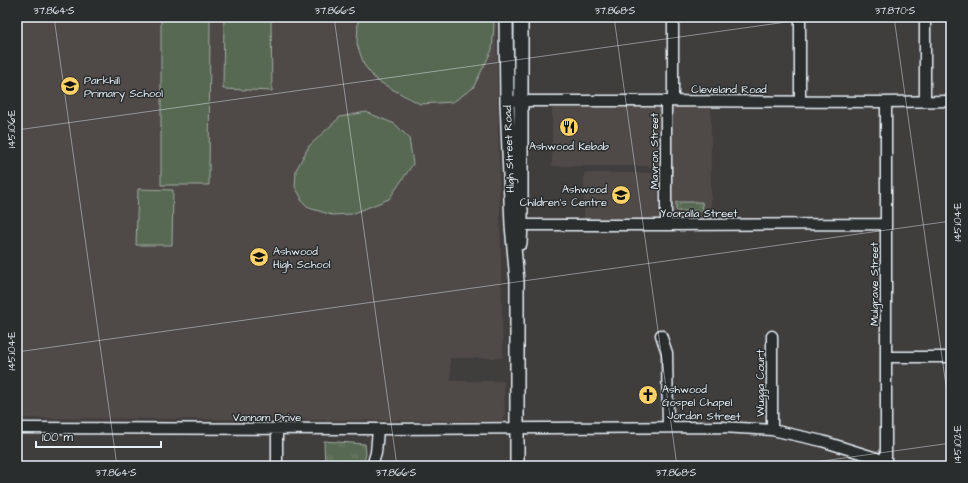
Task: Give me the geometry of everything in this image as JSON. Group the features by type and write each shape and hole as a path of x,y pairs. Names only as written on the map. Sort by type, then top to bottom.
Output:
{"main road":[{"name":"High Street Road","path":"506,17 514,101 518,466"},
{"name":"High Street Road","path":"514,101 521,17"}],"street":[{"name":"Mavron Street","path":"666,225 673,17"},
{"path":"800,17 800,101"},
{"path":"925,17 925,101"},
{"name":"Cleveland Road","path":"514,101 951,101"},
{"name":"Mulgrave Street","path":"886,102 886,464"},
{"name":"Yooralla Street","path":"516,225 886,224"},
{"path":"661,335 667,354 668,427"},
{"name":"Wugga Court","path":"772,336 772,430"},
{"path":"886,357 951,357"},
{"name":"Jordan Street","path":"517,429 722,427 772,430 822,440 886,464"},
{"name":"Vannam Drive","path":"17,428 517,429"},
{"path":"277,429 278,466"},
{"path":"372,466 376,453 378,429"}],"shaded area":[{"name":"Ashwood High School","path":"17,17 496,17 503,358 450,358 451,381 504,381 505,416 501,421 17,418"},
{"path":"659,107 659,166 552,166 552,108"},
{"path":"672,107 711,107 711,220 672,220"},
{"name":"Ashwood Children's Centre","path":"584,173 659,173 658,218 654,221 584,221"}],"green space":[{"path":"161,17 210,17 209,185 161,185"},
{"path":"224,17 271,17 272,91 223,89"},
{"path":"359,17 492,17 494,25 492,50 473,88 453,102 420,104 376,80 364,65 357,44"},
{"path":"366,112 395,124 409,138 413,164 389,199 352,214 332,215 309,208 301,200 301,197 295,187 296,170 309,146 340,117"},
{"path":"138,189 173,190 172,245 136,245"},
{"path":"676,202 702,202 703,211 677,211"},
{"path":"324,441 365,444 366,454 363,466 325,466"}],"place":[{"name":"Parkhill Primary School","path":"70,86"},
{"name":"Ashwood Kebab","path":"569,127"},
{"name":"Ashwood Children's Centre","path":"621,195"},
{"name":"Ashwood High School","path":"259,257"},
{"name":"Ashwood Gospel Chapel","path":"648,395"}]}
